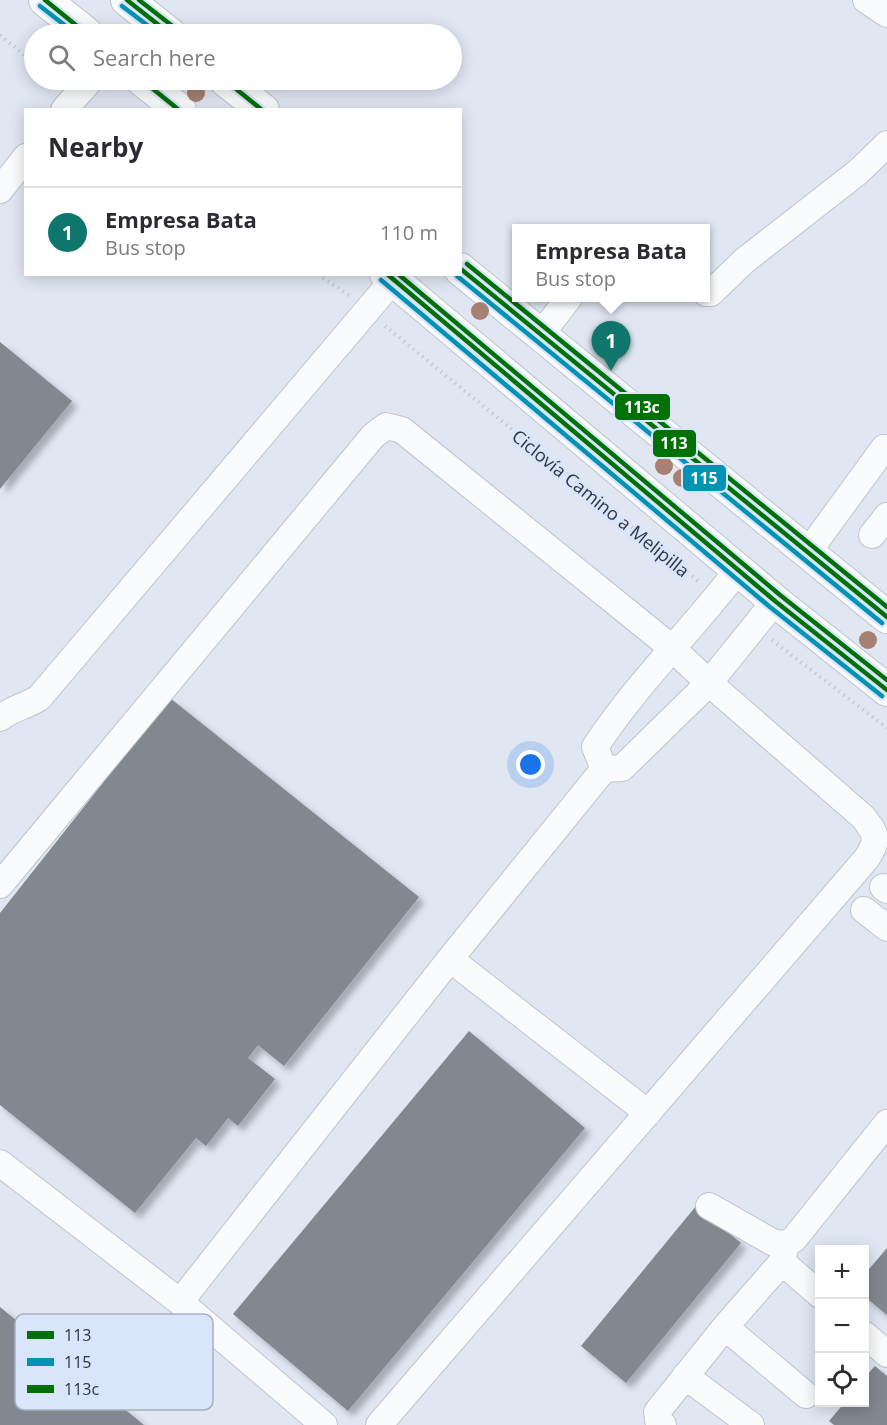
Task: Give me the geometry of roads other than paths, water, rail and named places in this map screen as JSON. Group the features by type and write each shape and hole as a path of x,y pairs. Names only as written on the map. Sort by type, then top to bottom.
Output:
{"main road":[{"path":"45,0 75,24"},
{"path":"127,0 157,24"},
{"path":"155,90 177,108"},
{"path":"238,90 260,108"},
{"path":"462,271 887,617"},
{"path":"389,277 775,601 887,690"}],"lane":[{"path":"866,0 887,14"},
{"path":"66,108 81,90"},
{"path":"710,293 744,261 858,172 887,144"},
{"path":"0,190 24,161"},
{"path":"0,718 39,698 367,310 389,277"},
{"path":"541,334 565,302"},
{"path":"0,885 372,436 386,426 402,430 672,648 863,817 874,831 876,843 867,858 380,1425"},
{"path":"808,552 884,448 887,448"},
{"path":"604,769 595,747 620,710 738,570"},
{"path":"180,1302 450,959 604,769 622,768 709,683 775,601"},
{"path":"864,910 887,928"},
{"path":"450,959 648,1113"},
{"path":"663,1425 658,1420 657,1412 887,1123"},
{"path":"0,1163 194,1314"},
{"path":"709,1206 774,1243 815,1290"},
{"path":"725,1327 806,1395"},
{"path":"213,1330 324,1425"},
{"path":"869,1338 887,1354"},
{"path":"685,1376 751,1425"}],"place":[{"name":"Empresa Bata","path":"611,371"}]}
